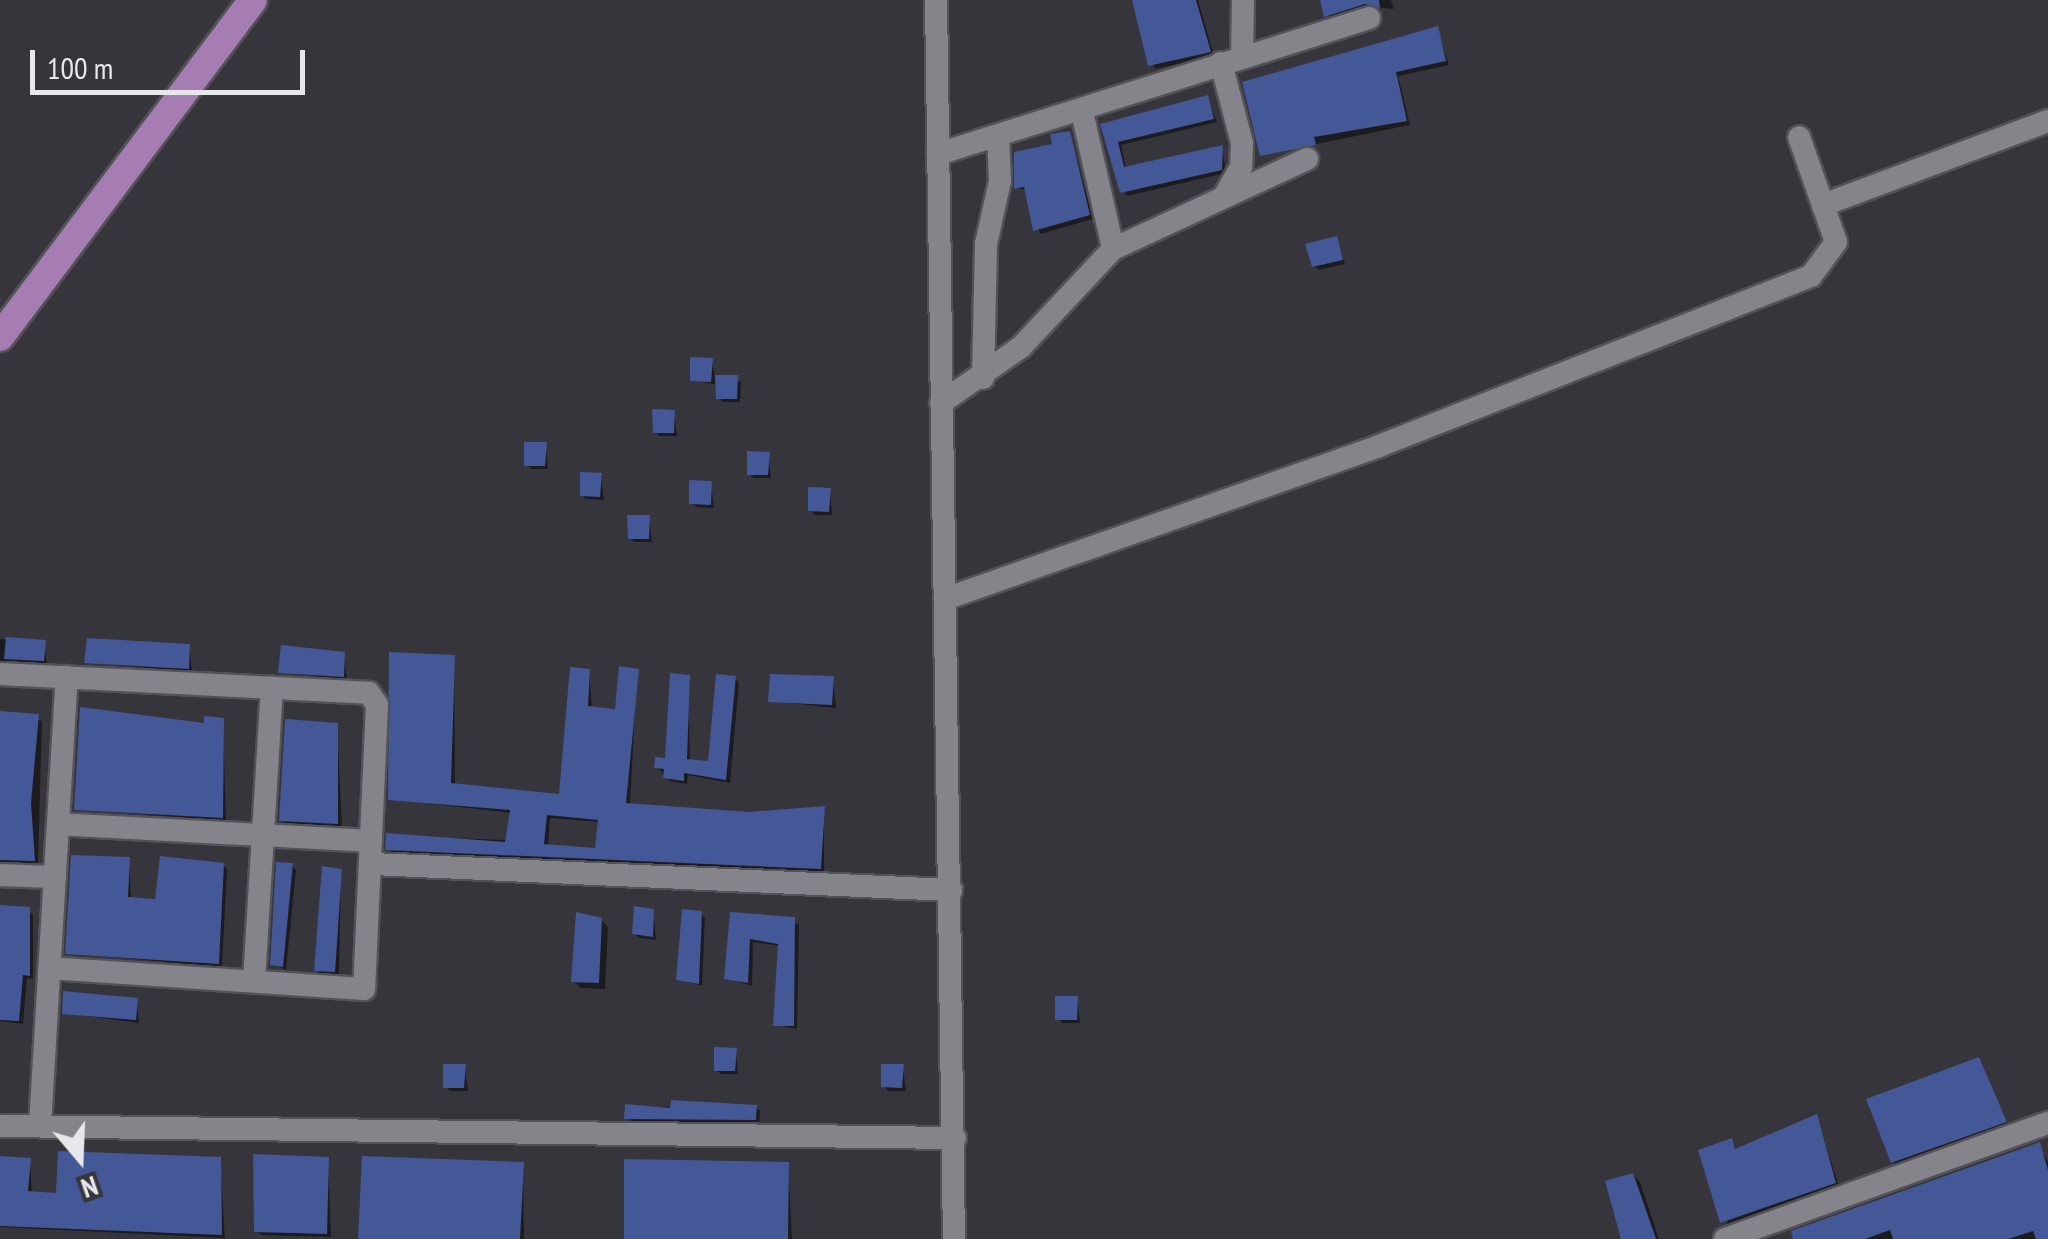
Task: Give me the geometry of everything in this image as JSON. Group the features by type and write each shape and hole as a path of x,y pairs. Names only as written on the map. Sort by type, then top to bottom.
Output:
{"main road":[{"path":"0,337 253,0"}],"street":[{"path":"936,0 956,1138 954,1239"},
{"path":"1224,196 1241,167 1242,143 1231,60 1243,0"},
{"path":"938,154 1082,112 1231,60 1369,18"},
{"path":"1082,112 1113,249"},
{"path":"1823,206 2048,121"},
{"path":"984,378 986,244 1000,181 998,136"},
{"path":"945,598 1379,446 1811,276 1836,242 1799,138"},
{"path":"941,403 984,378 1113,249 1307,159"},
{"path":"0,674 373,695 372,853 364,988 50,968"},
{"path":"40,1126 67,677"},
{"path":"254,981 272,688"},
{"path":"58,824 263,835 372,853 951,890"},
{"path":"0,875 55,877"},
{"path":"1725,1239 2048,1123"},
{"path":"0,1126 956,1138"}],"building":[{"path":"1132,0 1196,0 1211,52 1148,66"},
{"path":"1320,0 1379,0 1380,8 1365,4 1324,17"},
{"path":"1438,26 1446,61 1396,72 1407,121 1314,137 1316,145 1260,156 1242,82"},
{"path":"1208,95 1214,119 1118,142 1124,167 1223,145 1222,170 1120,193 1100,124"},
{"path":"1070,131 1090,215 1033,231 1024,187 1014,189 1014,152 1052,144 1050,134"},
{"path":"1337,236 1343,260 1312,267 1305,244"},
{"path":"690,357 713,358 711,382 690,381"},
{"path":"715,375 738,375 737,399 716,399"},
{"path":"652,409 675,410 674,433 653,433"},
{"path":"524,442 547,442 545,466 524,466"},
{"path":"747,451 770,452 768,475 747,475"},
{"path":"580,472 602,473 600,497 580,496"},
{"path":"689,480 712,481 711,505 689,504"},
{"path":"808,487 831,488 829,512 808,511"},
{"path":"627,515 650,515 649,539 628,539"},
{"path":"6,637 46,640 44,661 4,659"},
{"path":"87,638 190,644 189,669 84,663"},
{"path":"281,645 345,652 344,677 278,673"},
{"path":"389,652 455,655 451,783 559,794 570,667 590,669 588,706 615,709 619,666 639,669 626,803 749,812 825,806 821,869 385,850 386,833 505,842 510,810 388,800","holes":["547,815 598,820 595,848 544,844"]},
{"path":"670,673 690,675 687,759 708,761 716,674 736,676 726,780 684,773 684,781 663,778 664,769 654,768 655,757 665,758"},
{"path":"770,674 834,676 832,705 768,702"},
{"path":"80,707 204,723 204,716 224,718 223,818 74,810"},
{"path":"0,711 39,714 31,803 35,861 0,860"},
{"path":"285,719 338,723 338,824 279,821"},
{"path":"71,855 130,857 128,897 155,899 160,856 224,863 219,964 65,954"},
{"path":"276,862 293,863 283,967 270,965"},
{"path":"322,866 342,869 335,972 314,971"},
{"path":"0,905 30,907 30,976 23,975 19,1021 0,1020"},
{"path":"634,906 654,909 653,937 632,934"},
{"path":"682,909 702,911 699,984 676,980"},
{"path":"576,912 602,918 599,983 571,982"},
{"path":"730,912 795,917 794,1026 773,1026 778,944 750,939 748,983 724,979"},
{"path":"63,991 138,998 136,1020 62,1014"},
{"path":"1055,996 1078,996 1077,1020 1055,1020"},
{"path":"714,1047 737,1048 735,1071 714,1071"},
{"path":"1979,1057 2007,1122 1891,1163 1866,1099"},
{"path":"443,1064 466,1064 464,1088 443,1088"},
{"path":"881,1064 904,1064 902,1088 881,1087"},
{"path":"671,1100 757,1105 756,1120 624,1119 625,1104 670,1108"},
{"path":"1817,1114 1836,1183 1720,1223 1698,1150 1732,1138 1735,1149"},
{"path":"2040,1142 2048,1170 2048,1239 2036,1239 2033,1231 2008,1239 1893,1239 1890,1230 1865,1239 1793,1239 1791,1231"},
{"path":"58,1151 221,1157 222,1235 0,1226 0,1156 31,1158 28,1191 56,1193"},
{"path":"253,1154 329,1157 327,1234 254,1232"},
{"path":"362,1156 524,1162 520,1239 358,1239"},
{"path":"624,1159 789,1162 788,1239 624,1239"},
{"path":"1633,1173 1656,1239 1621,1239 1605,1181"}]}
